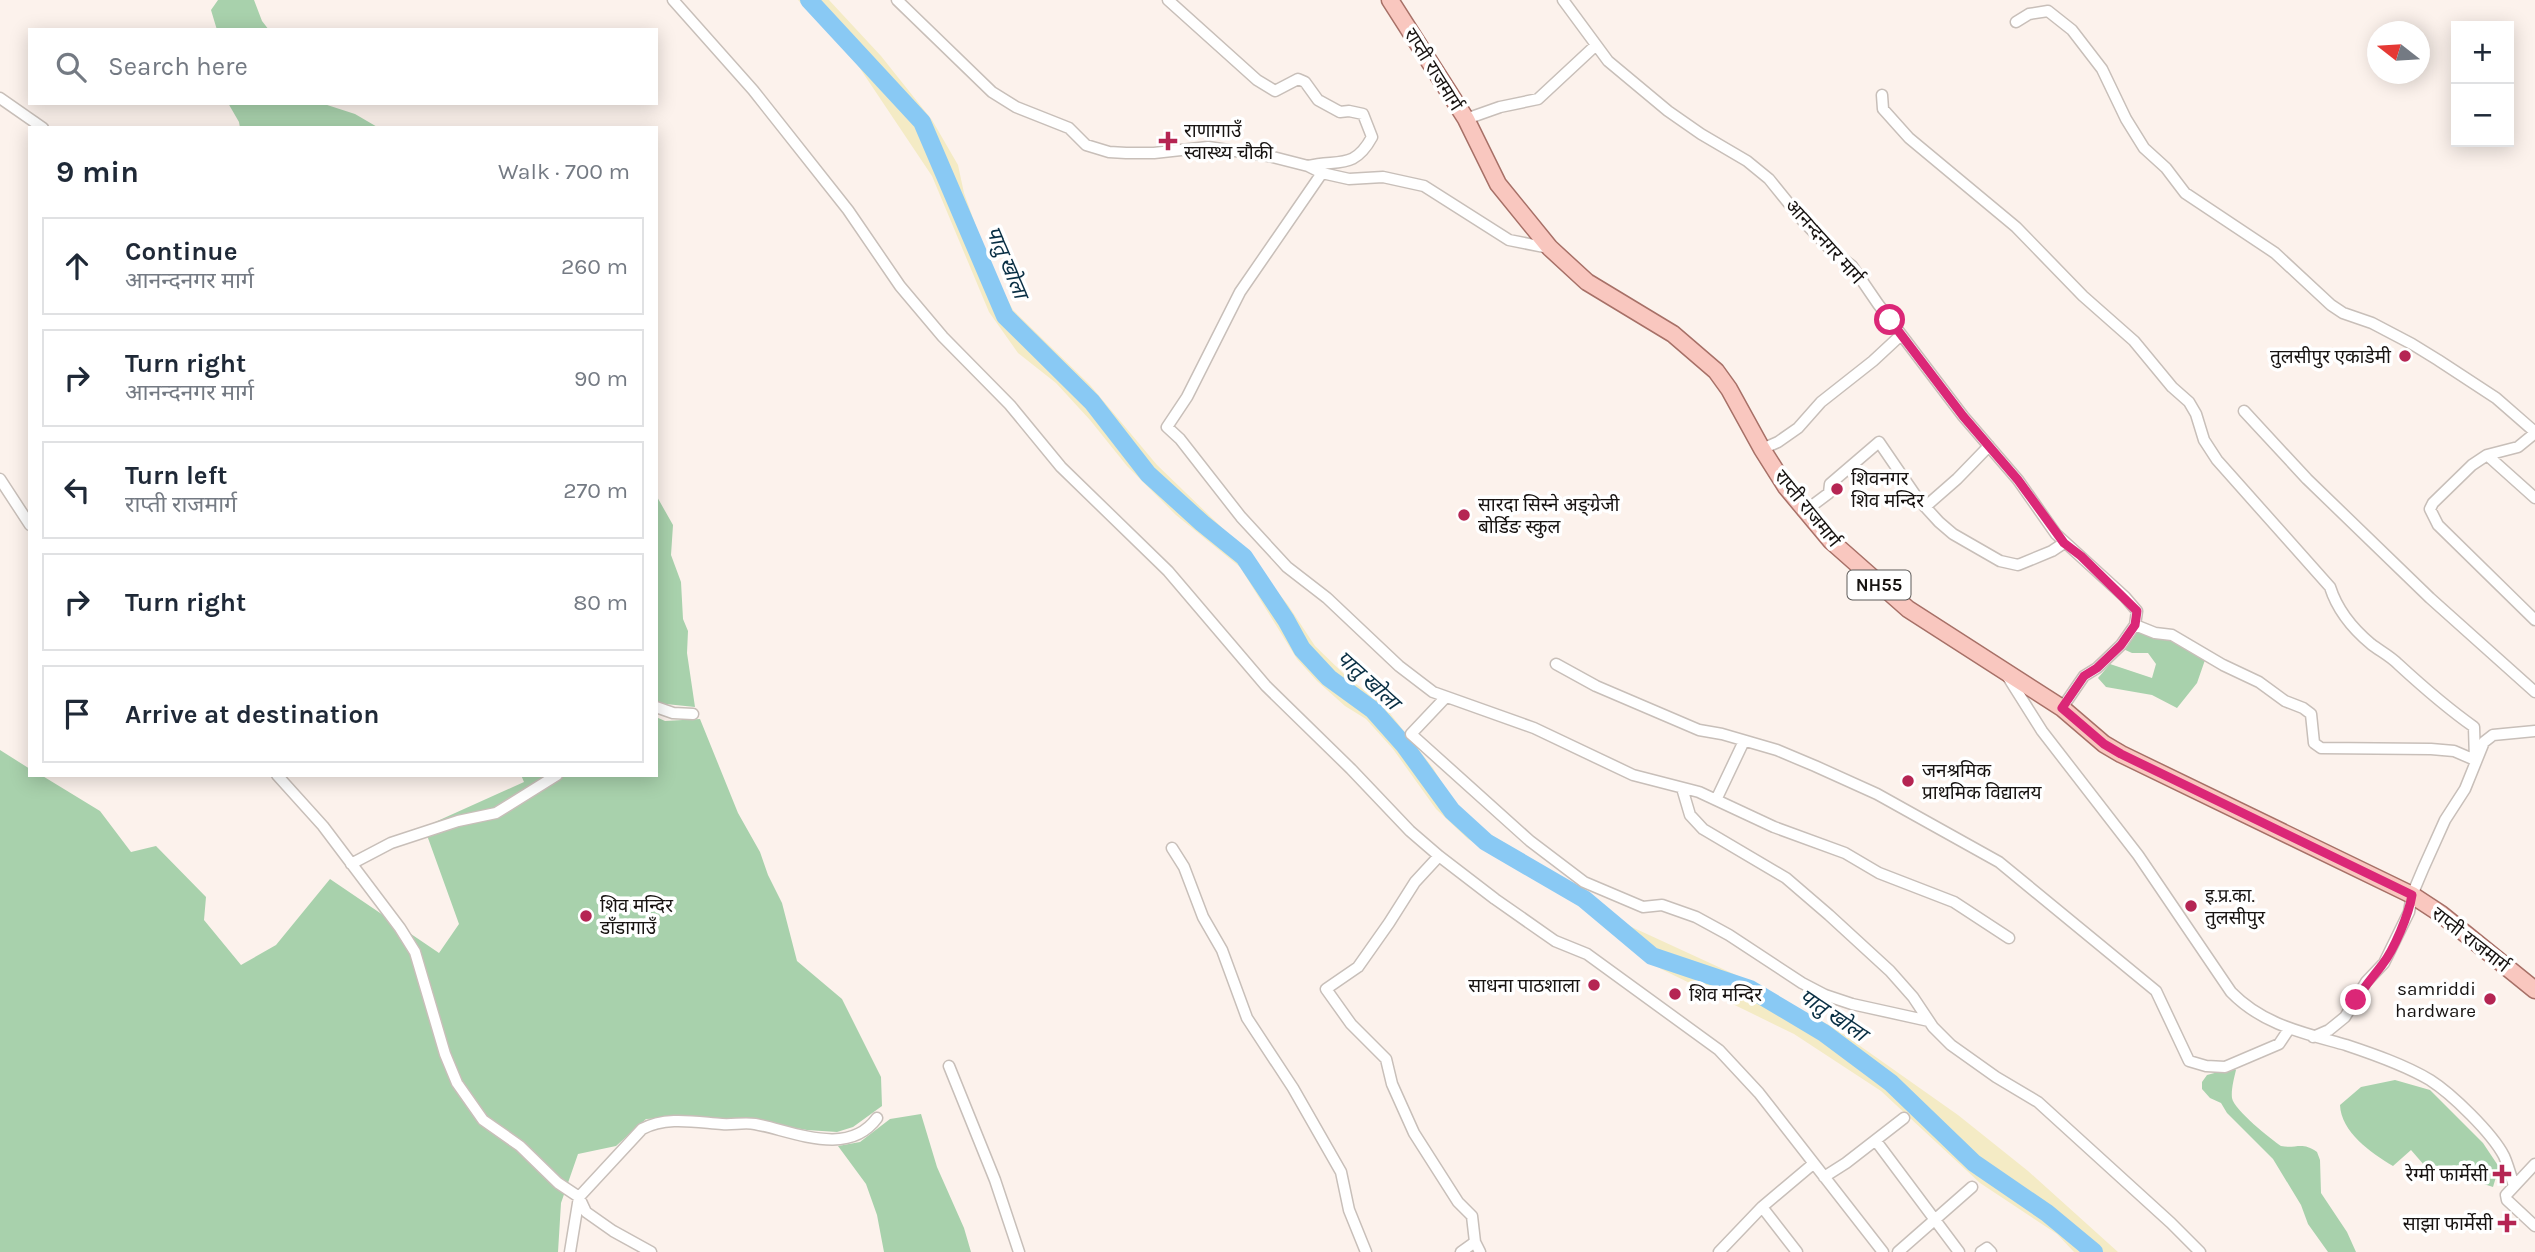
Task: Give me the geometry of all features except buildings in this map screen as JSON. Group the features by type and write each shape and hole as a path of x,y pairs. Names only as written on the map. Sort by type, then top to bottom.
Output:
{"main road":[{"name":"राप्ती राजमार्ग","path":"1390,0 1466,119 1498,184 1550,248 1587,282 1673,334 1716,371 1762,449 1805,511 1831,541 1908,609 2062,708 2104,744 2121,754 2412,895 2441,914 2535,990"}],"street":[{"path":"673,0 753,90 848,210 900,286 943,337 1010,405 1061,467 1168,571 1266,686 1410,831 1439,856 1555,941 1587,954 1719,1050 1759,1093 1883,1252"},
{"path":"897,0 992,92 1016,107 1069,128 1086,145 1109,152 1126,153 1208,147 1269,156 1349,179 1383,177 1424,186 1509,240 1550,248"},
{"path":"1168,0 1257,80 1275,91 1298,79 1304,82 1318,100 1340,112 1363,114 1372,137 1364,150 1353,160 1308,166"},
{"name":"आनन्दनगर मार्ग","path":"1563,0 1608,61 1668,111 1747,161 1769,179 1803,221 1831,250 1852,266 1901,335 1963,416 2018,480 2064,543 2137,611 2135,625"},
{"path":"2016,22 2029,14 2048,11 2072,30 2102,69 2144,149 2166,169 2185,193 2275,253 2331,305 2343,313 2372,323 2438,360 2496,398 2535,433 2518,447 2487,455 2472,465 2430,509 2438,525 2535,620"},
{"path":"1466,119 1500,107 1538,99 1595,46"},
{"path":"1882,95 1883,109 1909,138 2016,227 2083,296 2134,341 2172,387 2189,402 2196,414 2204,440 2217,460 2330,587 2335,604 2353,625 2439,702 2474,727 2475,760"},
{"path":"0,98 40,126"},
{"path":"1322,173 1240,292 1187,397 1167,427 1180,439 1241,517 1287,567 1327,598 1421,684 1446,697 1534,728 1633,775 1716,800 1774,827 1845,853 1879,873 1954,902 2009,938"},
{"path":"1762,449 1798,428 1821,402 1873,362 1901,335"},
{"path":"2244,411 2307,479 2430,598 2535,692"},
{"path":"1805,511 1829,493 1830,484 1879,442 1925,507 1953,534 2000,561 2018,565 2064,543"},
{"path":"1925,507 1989,446"},
{"path":"2487,455 2535,498"},
{"path":"0,480 28,522"},
{"path":"2062,708 2084,676 2097,668 2121,645 2135,625 2155,633 2172,635 2223,665 2259,682 2285,701 2303,708 2311,715 2314,743 2322,748 2431,749 2454,751 2475,760"},
{"path":"1556,664 1596,686 1699,730 1777,750 1877,794 1999,862 2156,991 2189,1061 2206,1066 2225,1067 2278,1044 2290,1030"},
{"path":"2005,670 2042,731 2138,855 2231,992 2258,1015 2290,1030 2349,1046 2431,1080 2485,1129 2504,1157 2514,1186"},
{"path":"1446,697 1410,734 1530,841 1584,882 1643,907 1662,905 1696,917 1729,934 1802,983 1825,995 1852,1004 1929,1021"},
{"path":"658,708 673,713 693,714"},
{"path":"2313,1037 2329,1030 2345,1017 2366,982 2384,963 2409,912 2412,895 2445,820 2465,789 2484,742 2493,735 2535,731"},
{"path":"1716,800 1744,741"},
{"path":"279,777 323,826 415,952 445,1054 457,1083 483,1120 520,1146 558,1183 579,1197 586,1212 651,1252"},
{"path":"351,864 391,843 458,821 496,813 554,777"},
{"path":"1682,788 1690,815 1703,829 1786,878 1890,971 1951,1045 1996,1077 2038,1102 2200,1252"},
{"path":"1172,849 1184,866 1203,918 1222,950 1247,1018 1293,1088 1341,1172 1349,1210 1366,1252"},
{"path":"1439,856 1415,882 1358,967 1326,989 1351,1024 1386,1059 1392,1084 1413,1133 1458,1202 1472,1216 1475,1242 1480,1252"},
{"path":"949,1066 995,1180 1019,1252"},
{"path":"570,1252 579,1197 642,1129 654,1122 753,1124 804,1138 837,1139 856,1136 877,1118"},
{"path":"1824,1177 1904,1118"},
{"path":"1875,1141 1959,1252"},
{"path":"1719,1252 1762,1207 1814,1164"},
{"path":"2535,1164 2506,1195 2507,1200 2535,1226"},
{"path":"1898,1252 1972,1187"},
{"path":"1762,1207 1797,1252"},
{"path":"1461,1252 1475,1242"},
{"path":"1981,1252 1987,1248 1991,1252"}],"green space":[{"path":"218,0 254,0 267,28 216,28 211,10"},
{"path":"229,105 327,105 355,114 376,126 240,126"},
{"path":"658,499 673,525 671,555 681,582 683,619 688,631 687,653 695,707 658,703"},
{"path":"2138,631 2174,641 2205,660 2197,683 2177,708 2152,695 2106,687 2098,678 2110,664 2152,678 2156,664 2148,653 2132,653 2121,648"},
{"path":"658,718 665,721 700,719 738,813 760,852 782,903 797,961 842,999 881,1077 882,1106 853,1127 837,1132 755,1121 688,1117 646,1119 616,1146 578,1154 561,1203 558,1252 0,1252 0,750 28,768 28,777 44,777 100,811 131,852 156,846 206,897 204,920 241,965 276,945 330,879 439,953 459,924 424,827 524,782 522,777 658,777"},
{"path":"2233,1068 2236,1070 2232,1098 2246,1117 2281,1146 2303,1146 2317,1152 2320,1160 2321,1193 2347,1232 2356,1252 2328,1252 2308,1224 2301,1205 2273,1159 2227,1113 2221,1103 2210,1098 2202,1089 2202,1082 2207,1075"},
{"path":"2395,1080 2430,1090 2483,1143 2499,1167 2493,1187 2447,1172 2431,1173 2411,1150 2393,1166 2351,1133 2340,1105 2361,1087"},
{"path":"921,1114 937,1167 964,1228 971,1252 884,1252 877,1215 866,1184 838,1146 860,1142 890,1119"}],"sand":[{"path":"798,0 829,0 881,56 932,120 958,165 964,193 991,268 1013,310 1090,385 1157,465 1241,546 1288,605 1315,646 1345,675 1385,707 1475,825 1568,881 1623,923 1749,981 1836,1029 1958,1115 2028,1171 2118,1252 2074,1252 2057,1234 1980,1183 1881,1091 1794,1034 1661,969 1574,897 1468,839 1436,809 1393,749 1366,719 1345,706 1297,659 1240,567 1176,515 1127,466 1056,383 1018,353 989,312 932,176 853,58"}],"waterway":[{"name":"पातु खोला","path":"809,0 922,122 1005,316 1092,402 1148,474 1244,557 1302,649 1329,678 1373,710 1404,745 1452,811 1486,842 1584,899 1652,956 1750,989 1824,1033 1891,1083 1974,1163 2047,1213 2094,1252"}],"place":[{"name":"राणागाउँ स्वास्थ्य चौकी","path":"1168,141"},
{"name":"तुलसीपुर एकाडेमी","path":"2405,356"},
{"name":"शिवनगर शिव मन्दिर","path":"1837,489"},
{"name":"सारदा सिस्ने अङ्ग्रेजी बोर्डिङ स्कुल","path":"1464,515"},
{"name":"जनश्रमिक प्राथमिक विद्यालय","path":"1908,781"},
{"name":"इ.प्र.का. तुलसीपुर","path":"2191,906"},
{"name":"शिव मन्दिर डाँडागाउँ","path":"586,916"},
{"name":"साधना पाठशाला","path":"1594,985"},
{"name":"शिव मन्दिर","path":"1675,994"},
{"name":"samriddi hardware","path":"2490,999"},
{"name":"रेग्मी फार्मेसी","path":"2502,1174"},
{"name":"साझा फार्मेसी","path":"2507,1223"}],"route":[{"path":"1890,320 1963,416 2018,480 2056,534 2137,611 2135,625 2121,645 2097,668 2084,676 2062,708 2104,744 2121,754 2412,895 2409,912 2384,963 2366,982 2356,1000"}]}
